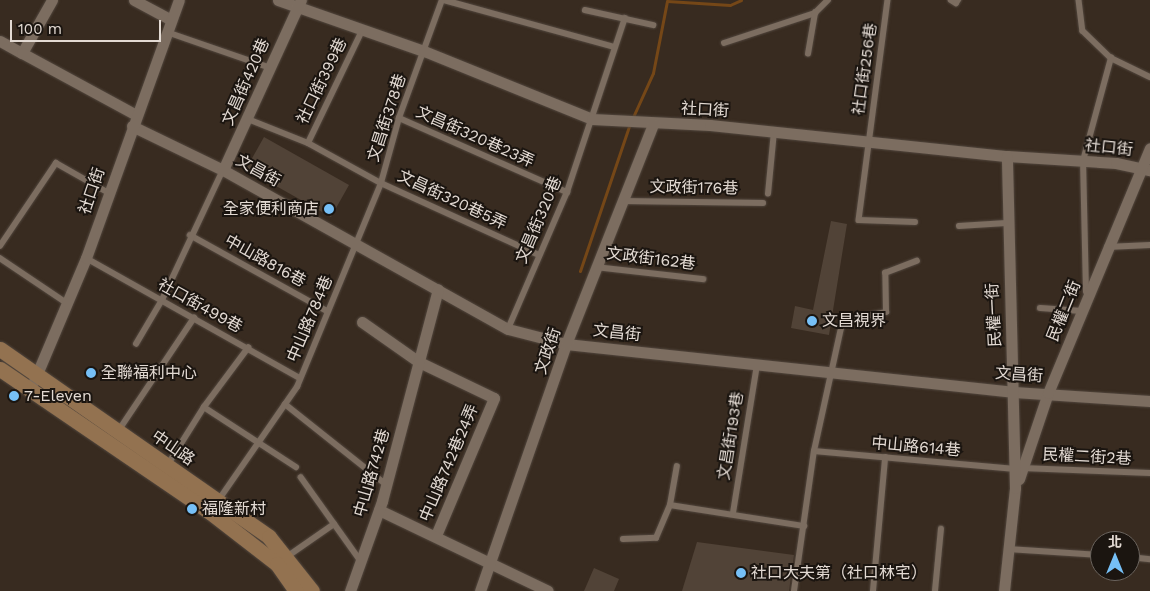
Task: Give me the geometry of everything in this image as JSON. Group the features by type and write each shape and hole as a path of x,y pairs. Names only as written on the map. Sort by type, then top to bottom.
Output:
{"street":[{"path":"22,53 52,0"},
{"path":"134,0 170,19"},
{"name":"社口街","path":"29,389 38,375 86,258 165,31 178,0"},
{"name":"社口街","path":"278,0 299,4 362,31 424,51 592,119 774,132 1007,156 1083,161 1146,169"},
{"name":"文昌街420巷","path":"223,170 248,119 299,4"},
{"name":"文昌街","path":"0,41 134,120 508,329 566,344 757,362 1014,392 1150,401"},
{"name":"文政街","path":"480,591 566,344 596,267 625,201 653,124"},
{"name":"民權二街","path":"1019,468 1107,247 1146,169 1150,148"},
{"name":"民權一街","path":"1004,591 1015,488 1019,468 1006,223 1007,156"},
{"name":"中山路742巷","path":"350,591 387,485 438,289"},
{"path":"362,322 419,362"},
{"name":"中山路","path":"0,349 269,537 288,556 312,591"},
{"name":"中山路742巷24弄","path":"419,362 494,398 436,535"},
{"name":"中山路","path":"0,369 210,512 277,564 296,591"},
{"path":"379,510 436,535 488,565 548,591"}],"lane":[{"path":"443,0 615,47"},
{"name":"文昌街378巷","path":"358,244 382,182 399,118 443,0"},
{"path":"724,43 815,13 828,0"},
{"name":"社口街256巷","path":"888,0 859,220 915,222"},
{"path":"951,0 958,0"},
{"path":"1078,0 1083,31 1111,58 1150,77"},
{"path":"585,10 653,25"},
{"path":"808,54 815,13"},
{"name":"文昌街320巷","path":"508,329 567,192 624,18"},
{"path":"165,31 271,68"},
{"name":"社口街399巷","path":"308,143 362,31"},
{"path":"1086,300 1083,161 1111,58"},
{"name":"文昌街320巷23弄","path":"399,118 567,192"},
{"name":"文昌街320巷5弄","path":"248,119 308,143 382,182 539,255"},
{"path":"768,194 774,132"},
{"path":"0,246 56,164 109,193"},
{"path":"136,344 162,300 190,235 223,170"},
{"name":"文政街176巷","path":"625,201 763,203"},
{"path":"959,226 1006,223"},
{"name":"中山路816巷","path":"190,235 327,311"},
{"name":"中山路784巷","path":"218,501 285,404 300,378 327,311 358,244"},
{"path":"1107,247 1150,245"},
{"path":"0,258 68,303"},
{"name":"社口街499巷","path":"86,258 300,378"},
{"path":"794,591 814,452 831,370 845,320 886,312 885,273 917,261"},
{"name":"文政街162巷","path":"596,267 703,279"},
{"path":"1040,308 1082,311"},
{"path":"117,431 194,318"},
{"path":"167,466 204,407 248,348"},
{"name":"文昌街193巷","path":"733,513 757,362"},
{"path":"285,404 387,485"},
{"path":"204,407 296,466"},
{"name":"中山路614巷","path":"814,452 1019,468"},
{"path":"873,591 885,458"},
{"path":"623,539 656,538 670,505 677,467"},
{"name":"民權二街2巷","path":"1019,468 1150,473"},
{"path":"301,477 361,561"},
{"path":"670,505 733,513 804,526"},
{"path":"288,556 334,524"},
{"path":"935,591 941,529"},
{"path":"1008,549 1090,554"}],"building":[{"path":"264,137 349,185 331,217 246,169"},
{"path":"831,221 847,224 829,335 791,328 795,306 813,310"},
{"name":"社口大夫第（社口林宅）","path":"697,542 794,555 789,591 682,591"},
{"path":"594,568 619,579 614,591 584,591"}],"waterway":[{"path":"633,117 653,73 667,1 730,5 741,0"},
{"path":"580,271 630,123"}],"place":[{"name":"全家便利商店","path":"329,209"},
{"name":"文昌視界","path":"812,321"},
{"name":"全聯福利中心","path":"91,373"},
{"name":"7-Eleven","path":"14,396"},
{"name":"福隆新村","path":"192,509"},
{"name":"社口大夫第（社口林宅）","path":"741,573"}]}
